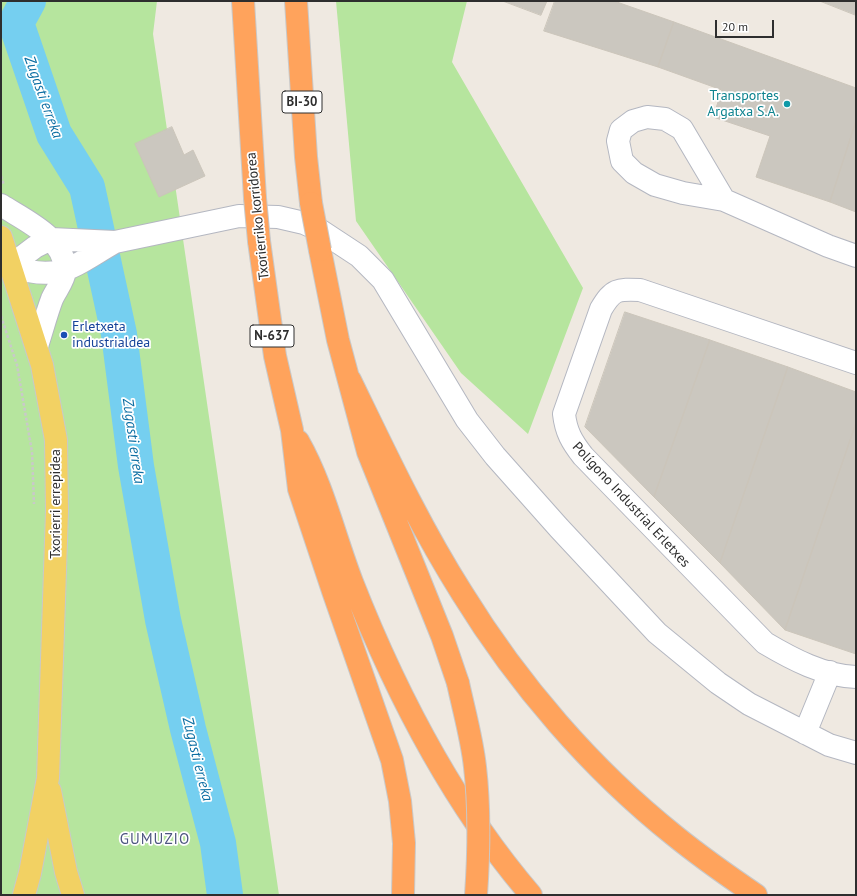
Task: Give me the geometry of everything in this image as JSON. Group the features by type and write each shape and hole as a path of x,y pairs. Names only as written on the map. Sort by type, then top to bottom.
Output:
{"highway":[{"name":"Txorierriko korridorea","path":"243,1 259,241 275,356 292,430"},
{"name":"BI-30","path":"296,1 306,157 311,203 336,334 350,380"},
{"path":"350,380 368,452 442,636 458,683 475,765 478,807 478,860 476,895"},
{"path":"350,380 435,547 461,593 521,678 580,746 631,798 679,840 756,895"},
{"path":"292,430 299,489 392,760 400,801 404,842 403,895"},
{"path":"292,430 310,462 352,581 394,681 435,758 464,806 501,860 531,895"}],"main road":[{"name":"Txorierri errepidea","path":"1,237 42,365 56,440 57,511 48,778"},
{"path":"24,895 30,873 48,778"},
{"path":"48,778 66,872 73,895"}],"street":[{"path":"724,200 682,129 665,118 647,117 633,120 621,130 618,141 622,161 634,173 655,185 683,194 724,200 828,246 856,256"},
{"path":"1,205 55,239 68,270"},
{"path":"10,266 35,247 55,239 115,242 234,217 278,217 304,223 321,231 352,251 371,267 383,280 467,420 495,456 614,589 657,634 718,683 749,704 829,745 856,753"},
{"path":"10,266 24,271 55,273 68,270 115,242"},
{"path":"36,346 52,298 68,270"},
{"name":"Polígono Industrial Erletxes","path":"856,363 640,290 622,289 609,295 601,309 564,414 566,429 571,441 583,456 765,643 792,659 830,672 856,677"},
{"path":"805,733 830,672"}],"path":[{"path":"1,316 18,372 32,452 34,507"}],"green space":[{"path":"1,1 157,1 153,34 279,895 1,895"},
{"path":"336,1 467,1 452,62 583,288 528,434 461,373 356,221"}],"building":[{"path":"503,1 547,1 541,15"},
{"path":"555,1 614,1 674,22 658,67 544,31"},
{"path":"820,1 856,1 856,15"},
{"name":"Transportes Argatxa S.A.","path":"674,22 856,88 856,121 830,202 756,177 770,136 713,117 722,90 658,67"},
{"path":"856,121 856,212 830,202"},
{"path":"172,127 184,155 193,150 205,176 159,197 135,144"},
{"path":"625,312 710,340 654,497 585,427"},
{"path":"710,340 788,367 720,563 654,497"},
{"path":"788,367 856,392 856,423 785,630 720,563"},
{"path":"856,423 856,654 785,630"}],"waterway":[{"name":"Zugasti erreka","path":"28,1 16,23 54,134 87,187 119,334 136,466 163,620 188,729 218,843 225,895"}],"place":[{"name":"Transportes Argatxa S.A.","path":"787,104"},
{"name":"Erletxeta industrialdea","path":"64,335"}],"district":[{"name":"GUMUZIO","path":"155,840"}]}
